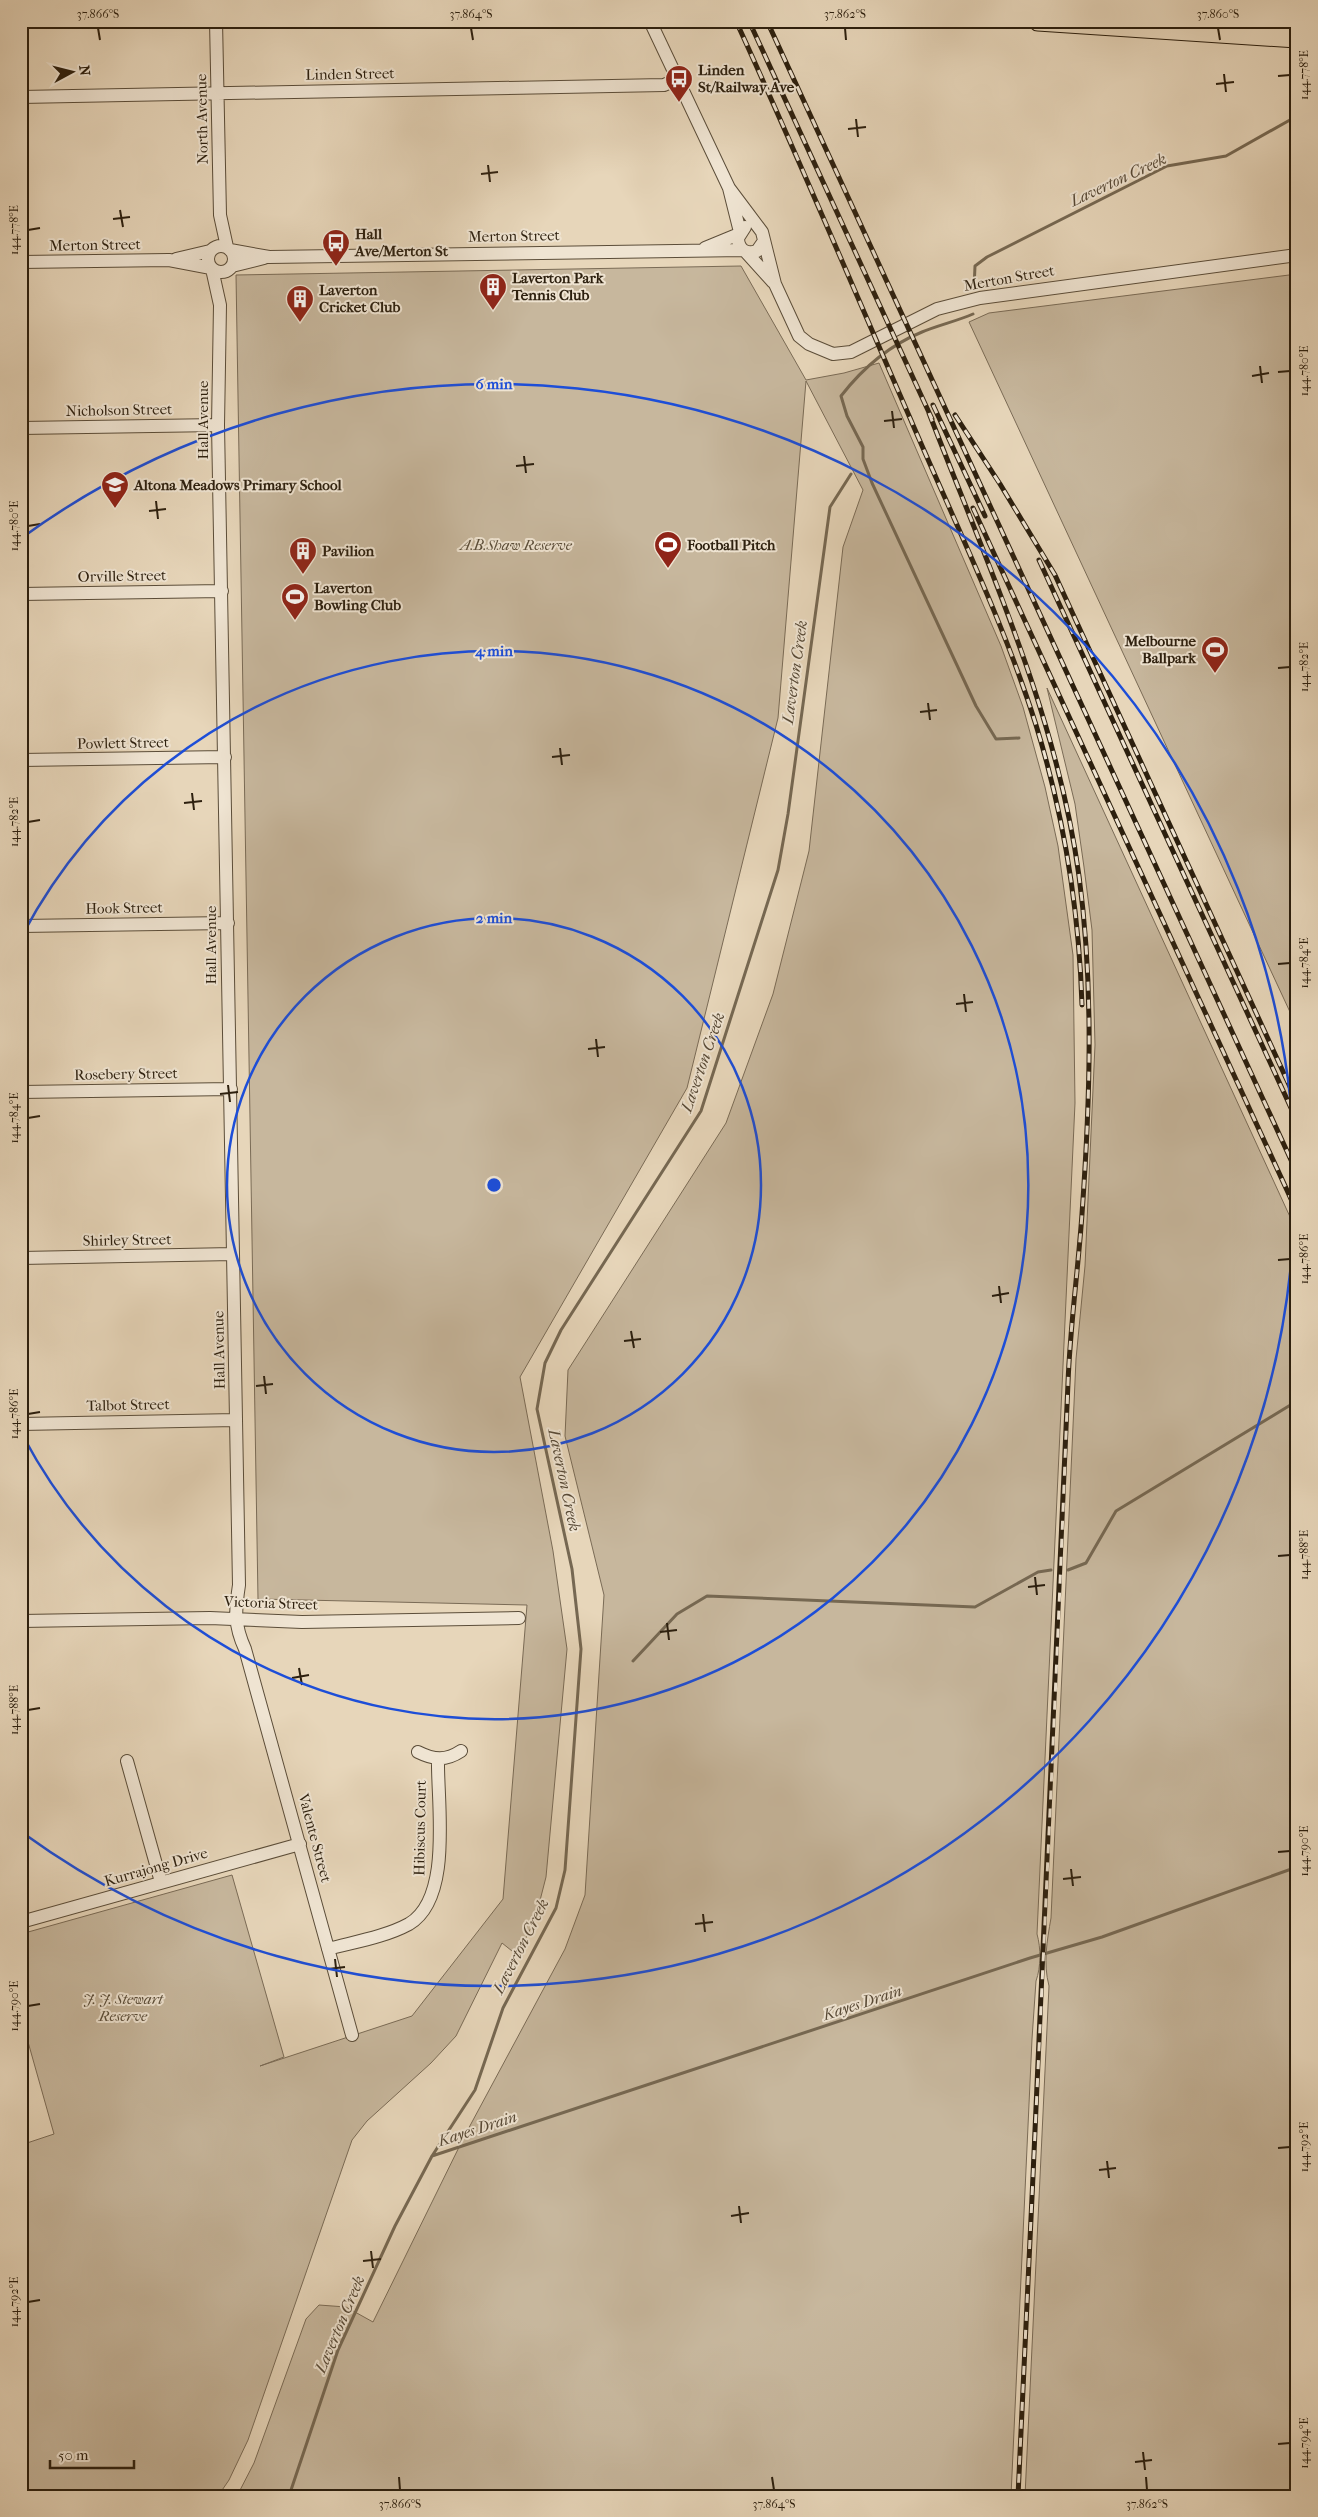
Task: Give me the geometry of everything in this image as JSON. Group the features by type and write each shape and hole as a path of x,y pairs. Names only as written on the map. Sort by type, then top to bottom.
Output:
{"highway":[{"path":"1038,21 1297,38"}],"street":[{"name":"North Avenue","path":"216,21 220,215 229,248"},
{"path":"650,21 729,188 759,229 764,241 757,252 744,251 739,245 739,233 729,188"},
{"name":"Linden Street","path":"21,96 664,85 678,79"},
{"name":"North Avenue","path":"210,251 220,215"},
{"path":"739,233 747,226 759,229"},
{"name":"Merton Street","path":"700,250 739,233"},
{"name":"Merton Street","path":"764,241 775,284 799,336 809,344 833,354 851,352 937,309 980,298 1297,255"},
{"path":"220,246 229,248 234,256 231,267 224,272 212,268 207,258 210,251 220,246"},
{"name":"Merton Street","path":"229,248 269,257 700,250 744,251 775,284"},
{"name":"Merton Street","path":"169,260 210,251"},
{"name":"Merton Street","path":"231,267 269,257"},
{"name":"Merton Street","path":"21,262 169,260 212,268"},
{"name":"Hall Avenue","path":"220,305 231,267"},
{"name":"Hall Avenue","path":"212,268 220,305 218,425 228,923 228,1063 240,1618"},
{"name":"Nicholson Street","path":"21,428 218,425"},
{"name":"Orville Street","path":"21,594 222,591"},
{"name":"Powlett Street","path":"21,760 225,757"},
{"name":"Hook Street","path":"21,926 228,923"},
{"name":"Rosebery Street","path":"21,1092 230,1088"},
{"name":"Shirley Street","path":"21,1258 233,1254"},
{"name":"Talbot Street","path":"21,1424 236,1420"},
{"name":"Victoria Street","path":"21,1621 240,1618 302,1622 519,1618"},
{"name":"Valente Street","path":"240,1618 236,1630 246,1650 352,2036"},
{"path":"418,1752 438,1759 447,1758 461,1752"},
{"name":"Hibiscus Court","path":"328,1949 396,1930 411,1922 426,1907 434,1890 438,1871 438,1759"},
{"path":"127,1761 161,1882"},
{"name":"Kurrajong Drive","path":"21,1922 300,1844"}],"green space":[{"path":"741,266 806,380 844,373 879,363 1001,646 1023,707 1045,787 1058,846 1073,955 1075,1103 1037,1934 1040,1958 1036,1981 1032,2039 1011,2496 237,2496 254,2463 306,2319 319,2305 346,2307 373,2322 465,2135 565,1949 585,1895 604,1595 565,1436 568,1370 726,1123 773,994 809,851 843,547 863,490 806,381 778,718 687,1088 520,1377 553,1551 567,1649 546,1877 535,1920 517,1955 502,1943 456,2036 431,2063 367,2121 352,2140 248,2440 229,2480 218,2496 21,2496 21,2145 54,2134 21,2017 21,1934 232,1875 284,2057 260,2066 412,2016 503,1899 527,1605 258,1599 236,275"},
{"name":"Melbourne Ballpark","path":"1297,274 1297,1027 969,322 989,313"},
{"path":"1047,688 1297,1232 1297,2496 1025,2496 1049,1986 1046,1952 1051,1918 1076,1359 1085,1266 1095,1045 1092,930 1084,867 1075,804"}],"waterway":[{"name":"Laverton Creek","path":"974,289 975,266 987,257 1167,166 1226,156 1297,116"},
{"path":"973,314 910,337 867,367 841,396 847,416 863,447 863,459 872,483 976,706 996,739 1019,738"},
{"name":"Laverton Creek","path":"289,2496 338,2350 395,2226 432,2156 475,2090 503,2008 556,1908 565,1870 581,1649 572,1569 537,1409 545,1363 561,1330 701,1111 778,870 788,814 830,507 851,474"},
{"path":"1068,1570 1086,1563 1116,1511 1297,1401"},
{"path":"633,1661 677,1614 707,1596 975,1607 1038,1572 1051,1570"},
{"name":"Kayes Drain","path":"432,2156 1030,1958 1102,1937 1297,1867"}],"railway":[{"path":"736,21 977,570 1023,686 1046,759 1062,829 1074,899 1082,1005"},
{"path":"749,21 932,419"},
{"path":"767,21 1297,1173"},
{"path":"933,405 985,516"},
{"path":"929,413 1018,640 1054,757 1069,816 1079,876 1084,918 1089,1003 1087,1130 1082,1214 1069,1362 1051,1800 1018,2496"},
{"path":"955,415 1000,484 1055,575 1297,1102"},
{"path":"973,508 1297,1212"},
{"path":"1039,560 1297,1121"}],"place":[{"name":"Linden St/Railway Ave","path":"679,103"},
{"name":"Hall Ave/Merton St","path":"336,267"},
{"name":"Laverton Park Tennis Club","path":"493,311"},
{"name":"Laverton Cricket Club","path":"300,323"},
{"name":"Altona Meadows Primary School","path":"115,509"},
{"name":"Football Pitch","path":"668,569"},
{"name":"Pavilion","path":"303,575"},
{"name":"Laverton Bowling Club","path":"295,621"},
{"name":"Melbourne Ballpark","path":"1215,674"}],"park label":[{"name":"A.B.Shaw Reserve","path":"516,545"},
{"name":"J. J. Stewart Reserve","path":"123,2008"}]}
